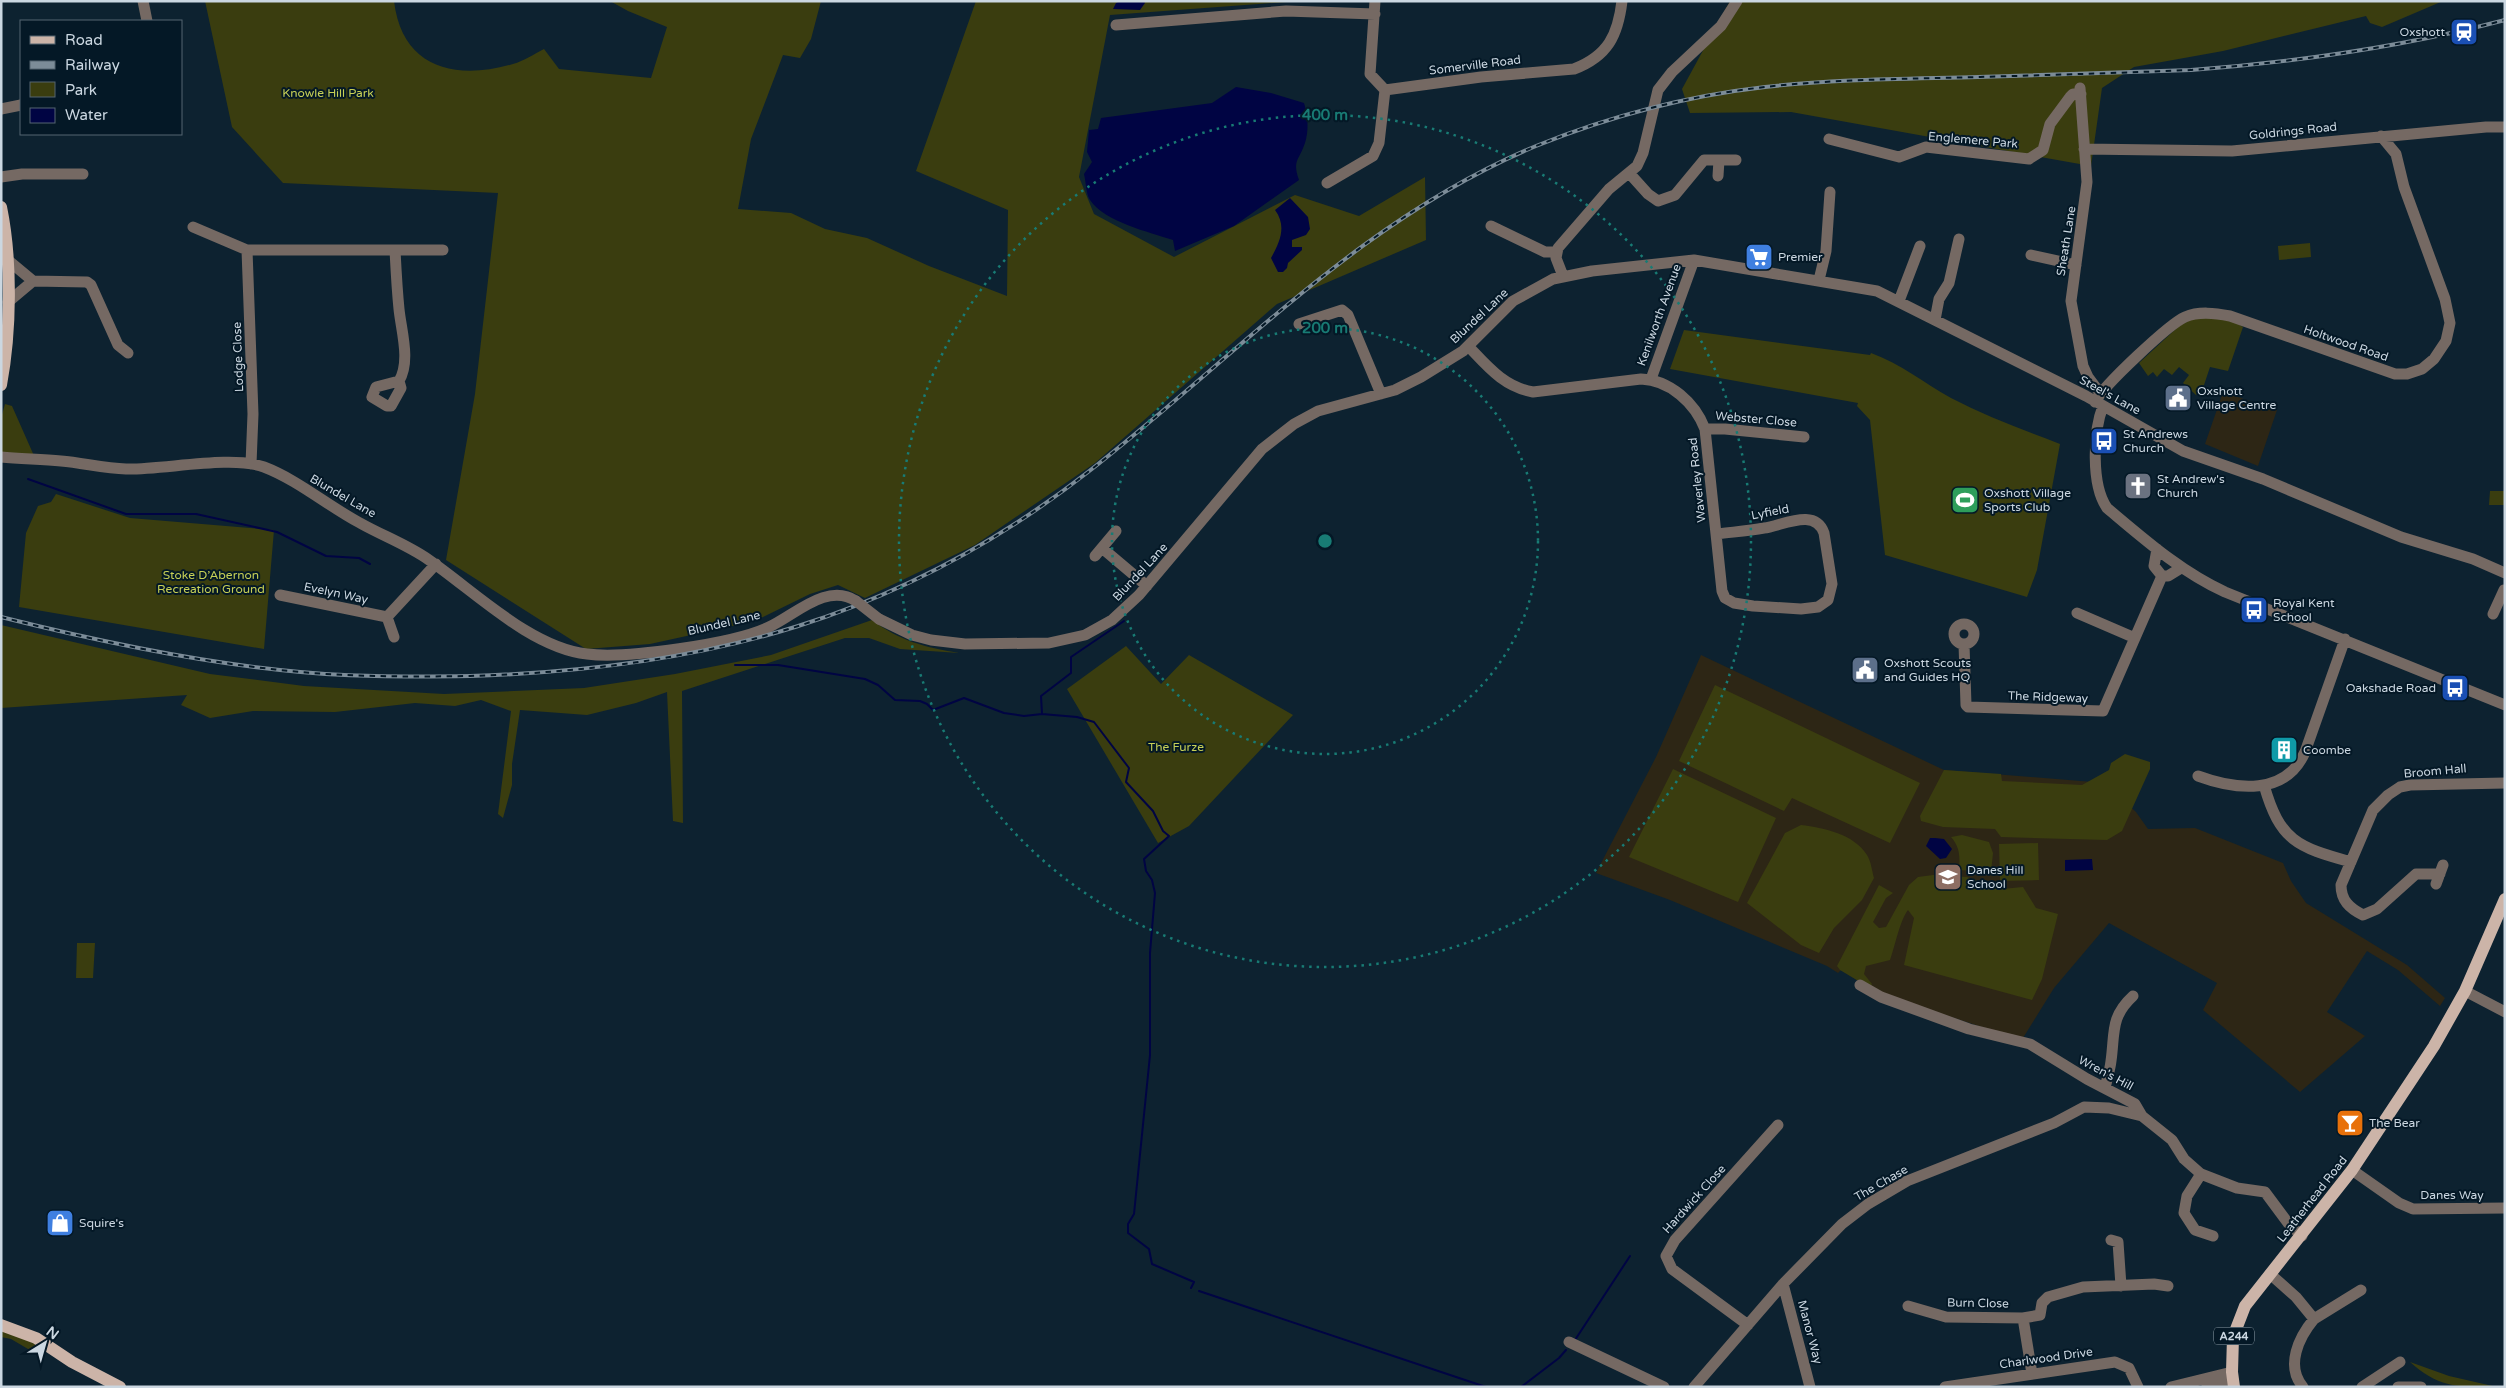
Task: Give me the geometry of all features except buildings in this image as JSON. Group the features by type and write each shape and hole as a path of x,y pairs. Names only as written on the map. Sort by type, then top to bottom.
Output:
{"main road":[{"path":"1,207 8,243 5,258 5,307 1,385"},
{"name":"Leatherhead Road","path":"2233,1380 2233,1336 2245,1306 2302,1236 2352,1170 2426,1059 2465,991 2505,900"},
{"path":"1,1324 36,1338 72,1362 120,1387"}],"street":[{"path":"143,1 147,20"},
{"path":"1327,183 1373,156 1380,143 1386,90 1370,74 1370,48 1375,14 1374,1"},
{"name":"Somerville Road","path":"1386,90 1482,76 1574,69 1588,64 1609,45 1619,25 1622,1"},
{"path":"1563,276 1556,258 1556,252 1568,234 1596,203 1609,189 1630,174 1641,158 1654,98 1664,81 1721,26 1737,1"},
{"path":"1116,25 1286,11 1375,14"},
{"name":"Englemere Park","path":"1829,139 1899,157 1926,147 2029,158 2044,150 2050,124 2070,97 2080,91"},
{"name":"Sheath Lane","path":"2080,91 2087,190 2071,302 2076,334 2088,378 2099,400"},
{"path":"1,109 20,105"},
{"name":"Goldrings Road","path":"2084,149 2232,151 2381,136 2505,127"},
{"path":"2396,154 2407,134"},
{"name":"Holtwood Road","path":"2099,400 2175,323 2183,318 2206,313 2230,316 2384,372 2407,374 2422,369 2439,352 2449,335 2450,322 2445,299 2404,187 2396,154 2381,136"},
{"path":"1630,174 1648,194 1658,201 1675,195 1700,162 1708,159 1736,160"},
{"path":"1718,176 1719,160"},
{"path":"1,177 22,174 80,177"},
{"path":"1819,280 1826,251 1830,192"},
{"path":"1491,226 1546,252 1556,252"},
{"path":"193,227 247,250 443,250"},
{"path":"1935,320 1939,299 1949,283 1959,239"},
{"path":"1899,301 1920,246"},
{"name":"Lodge Close","path":"247,250 253,414 251,464"},
{"path":"395,250 403,339 404,368 400,381"},
{"path":"2031,255 2076,265"},
{"path":"5,258 33,281 87,282 91,285 118,345 128,353"},
{"name":"Steel's Lane","path":"1696,260 1869,288 2099,400 2183,451 2270,482 2408,540 2473,559 2505,573"},
{"name":"Blundel Lane","path":"1,458 61,461 128,469 251,464 279,474 361,524 417,552 534,634 572,651 597,655 668,649 752,633 770,627 814,601 829,596 843,595 856,601 879,619 912,634 948,643 991,645 1049,643 1085,635 1125,609 1147,586 1272,439 1318,412 1395,390 1421,377 1468,346 1513,301 1538,286 1563,276 1696,260"},
{"name":"Kenilworth Avenue","path":"1651,379 1696,260"},
{"path":"5,307 33,281"},
{"path":"1299,324 1342,310 1348,315 1381,394"},
{"path":"1468,346 1499,378 1519,389 1534,392 1651,379"},
{"name":"Waverley Road","path":"1651,379 1666,385 1686,401 1696,411 1705,429 1722,591 1726,598 1734,603 1782,608 1818,607 1828,600 1832,592"},
{"path":"2099,400 2096,462 2098,491 2107,508 2181,568 2225,592 2505,705"},
{"name":"Webster Close","path":"1705,429 1725,429 1804,437"},
{"name":"Lyfield","path":"1717,534 1767,528 1782,522 1809,519 1816,522 1822,526 1824,533 1832,592"},
{"path":"1116,531 1099,552 1147,586"},
{"path":"2158,549 2154,566 2162,576 2174,574 2181,568"},
{"path":"394,637 387,617 436,564"},
{"name":"The Ridgeway","path":"1964,644 1966,705 1968,707 2103,711 2162,576"},
{"name":"Evelyn Way","path":"280,595 387,617"},
{"path":"2494,614 2503,597"},
{"path":"2077,613 2134,638"},
{"path":"2198,776 2231,785 2264,785 2276,783 2291,774 2300,765 2345,639"},
{"name":"Broom Hall","path":"2440,874 2416,874 2376,909 2363,915 2352,910 2341,897 2341,885 2373,810 2388,795 2400,787 2468,782 2505,783"},
{"path":"2264,785 2278,825 2289,838 2318,853 2351,862"},
{"name":"Wren's Hill","path":"1860,985 1881,997 1969,1029 2030,1044 2135,1104 2142,1116 2167,1135 2184,1159 2201,1174 2237,1188 2265,1192 2288,1223 2302,1236"},
{"path":"2465,991 2505,1012"},
{"path":"2105,1088 2111,1063 2113,1027 2119,1012 2133,996"},
{"name":"The Chase","path":"1694,1387 1724,1349 1748,1325 1783,1284 1842,1224 1868,1204 1907,1181 2054,1123 2084,1107 2109,1108 2142,1116"},
{"name":"Hardwick Close","path":"1748,1325 1672,1269 1666,1256 1675,1240 1778,1125"},
{"name":"Danes Way","path":"2352,1170 2399,1203 2413,1209 2505,1208"},
{"path":"2201,1174 2187,1196 2184,1213 2195,1230 2213,1236"},
{"path":"2111,1240 2118,1242 2121,1286"},
{"path":"2270,1274 2296,1297 2314,1319"},
{"name":"Manor Way","path":"1783,1284 1810,1387"},
{"path":"2023,1318 2040,1315 2042,1304 2048,1297 2083,1287 2154,1284 2168,1286"},
{"path":"2303,1387 2296,1374 2296,1352 2306,1328 2314,1319 2361,1290"},
{"name":"Burn Close","path":"1908,1306 1946,1317 2023,1318 2032,1374"},
{"path":"1569,1342 1664,1387"},
{"name":"Charlwood Drive","path":"1945,1387 2115,1362 2129,1368 2138,1387"},
{"path":"2362,1387 2400,1362"},
{"path":"2171,1387 2233,1380"},
{"path":"2207,1387 2233,1380"},
{"path":"2398,1387 2421,1387"}],"shaded area":[{"path":"2223,392 2277,410 2258,466 2205,444"},
{"name":"Danes Hill School","path":"1701,655 1944,770 2105,783 2136,812 2148,829 2195,828 2283,863 2291,881 2306,903 2407,965 2445,998 2440,1006 2398,970 2367,951 2327,1012 2365,1036 2300,1092 2203,1010 2217,983 2109,923 2054,988 2023,1038 1994,1031 1878,993 1841,970 1838,973 1827,966 1670,900 1596,873 1656,757"}],"green space":[{"name":"Knowle Hill Park","path":"205,1 394,1 399,24 408,41 420,55 435,64 452,69 471,71 492,69 517,63 544,49 559,69 651,78 667,27 628,11 610,1 821,1 811,39 800,58 783,55 751,139 738,209 791,213 825,229 867,238 929,266 1007,296 1008,210 916,171 976,1 1300,1 1110,15 1079,177 1094,214 1174,257 1295,195 1359,216 1425,177 1426,240 1277,304 1095,463 975,545 865,598 838,585 810,594 755,621 650,644 586,649 446,560 475,394 498,193 283,183 232,127"},
{"path":"1730,1 2443,1 2382,27 2370,23 2366,16 2223,51 2134,67 2102,88 2091,166 1791,112 1690,113 1682,89"},
{"path":"2310,243 2311,257 2279,260 2278,246"},
{"path":"2212,317 2237,323 2243,327 2228,371 2210,367 2204,385 2196,395 2183,383 2189,375 2179,367 2172,375 2164,369 2157,377 2153,372 2148,376 2139,363 2179,326 2192,319"},
{"name":"Oxshott Village Sports Club","path":"1684,330 1870,355 1871,353 1882,357 1964,405 2060,444 2037,570 2027,597 1885,555 1870,420 1857,406 1858,403 1670,369"},
{"path":"5,404 12,406 35,458 1,455 1,418"},
{"path":"2490,491 2505,491 2505,505 2489,505"},
{"name":"Stoke D’Abernon Recreation Ground","path":"56,494 130,518 274,530 264,649 19,607 26,533 38,506 51,502"},
{"path":"872,620 892,633 913,642 959,653 900,649 869,638 845,638 682,691 683,823 673,821 667,692 636,703 587,715 520,710 512,764 512,785 503,818 498,814 511,711 481,700 455,706 415,703 335,712 253,711 210,718 181,705 187,695 1,708 1,625 210,674 304,686 444,694 584,688 675,674 771,655"},
{"name":"The Furze","path":"1126,646 1161,684 1189,655 1293,715 1189,826 1158,843 1067,689"},
{"path":"1715,685 1920,783 1890,843 1792,798 1784,811 1679,761"},
{"path":"2125,754 2150,762 2150,769 2122,831 2107,840 2001,837 1995,829 1943,827 1921,821 1920,816 1944,770 2001,774 2002,781 2082,785 2109,770 2111,763"},
{"path":"1673,769 1776,818 1738,902 1629,857"},
{"path":"1801,825 1829,830 1854,842 1868,857 1874,878 1862,900 1834,928 1819,953 1801,945 1747,903 1785,833"},
{"path":"1962,835 1989,842 1993,853 1991,872 1959,870 1959,852 1951,837"},
{"path":"2038,843 2039,880 2000,881 1999,844"},
{"path":"1933,875 1967,877 2002,889 2023,887 2036,908 2058,914 2042,979 2032,1000 1904,965 1914,918 1908,910 1900,927 1890,960 1866,966 1864,974 1872,984 1870,988 1840,970 1837,966 1879,885 1893,893 1886,898 1873,922 1879,928 1886,927 1909,885 1918,877"},
{"path":"77,943 95,943 93,978 76,978"},
{"path":"1,1327 43,1348 45,1352 40,1356 11,1339 1,1337"},
{"path":"2410,1362 2449,1376 2497,1387 2471,1387 2449,1384 2430,1377"}],"water":[{"path":"1120,1 1144,1 1145,3 1140,10 1113,9 1116,3"},
{"path":"1236,87 1271,93 1304,103 1307,128 1305,143 1296,164 1299,180 1234,226 1175,251 1173,240 1140,230 1117,220 1097,208 1090,200 1084,174 1092,162 1087,152 1089,130 1098,129 1101,118 1212,103"},
{"path":"1290,198 1308,217 1310,229 1306,235 1292,240 1292,247 1302,247 1302,250 1288,263 1287,268 1283,272 1278,272 1271,258 1281,234 1281,222 1275,210"},
{"path":"1930,838 1944,839 1952,849 1946,858 1940,859 1926,846"},
{"path":"2092,859 2093,870 2065,871 2065,860"}],"waterway":[{"path":"28,479 126,514 196,514 277,532 326,556 359,558 370,564"},
{"path":"1042,714 1041,696 1071,673 1071,657 1124,621"},
{"path":"735,665 778,665 865,679 878,685 895,700 920,701 927,704 933,710 964,698 1004,713 1024,716 1042,714 1077,717 1094,722 1129,768 1126,782 1153,811 1163,831 1169,836 1144,859 1146,871 1152,880 1155,893 1150,953 1150,1055 1134,1214 1128,1224 1128,1233 1149,1249 1152,1264 1194,1282 1191,1288"},
{"path":"1575,1340 1630,1256"},
{"path":"1199,1291 1486,1387"},
{"path":"1521,1387 1559,1358 1566,1350"}],"railway":[{"path":"1,617 70,634 210,661 280,670 351,675 470,676 557,671 640,662 719,647 797,626 872,599 945,565 1017,523 1088,472 1355,251 1412,212 1472,177 1536,146 1592,125 1706,96 1791,84 2231,67 2310,58 2388,46 2505,20"}],"place":[{"name":"Oxshott","path":"2464,32"},
{"name":"Premier","path":"1759,257"},
{"name":"Oxshott Village Centre","path":"2178,398"},
{"name":"St Andrews Church","path":"2104,441"},
{"name":"St Andrew's Church","path":"2138,486"},
{"name":"Oxshott Village Sports Club","path":"1965,500"},
{"name":"Royal Kent School","path":"2254,610"},
{"name":"Oxshott Scouts and Guides HQ","path":"1865,670"},
{"name":"Oakshade Road","path":"2455,688"},
{"name":"Coombe","path":"2284,750"},
{"name":"Danes Hill School","path":"1948,877"},
{"name":"The Bear","path":"2350,1123"},
{"name":"Squire's","path":"60,1223"}]}
